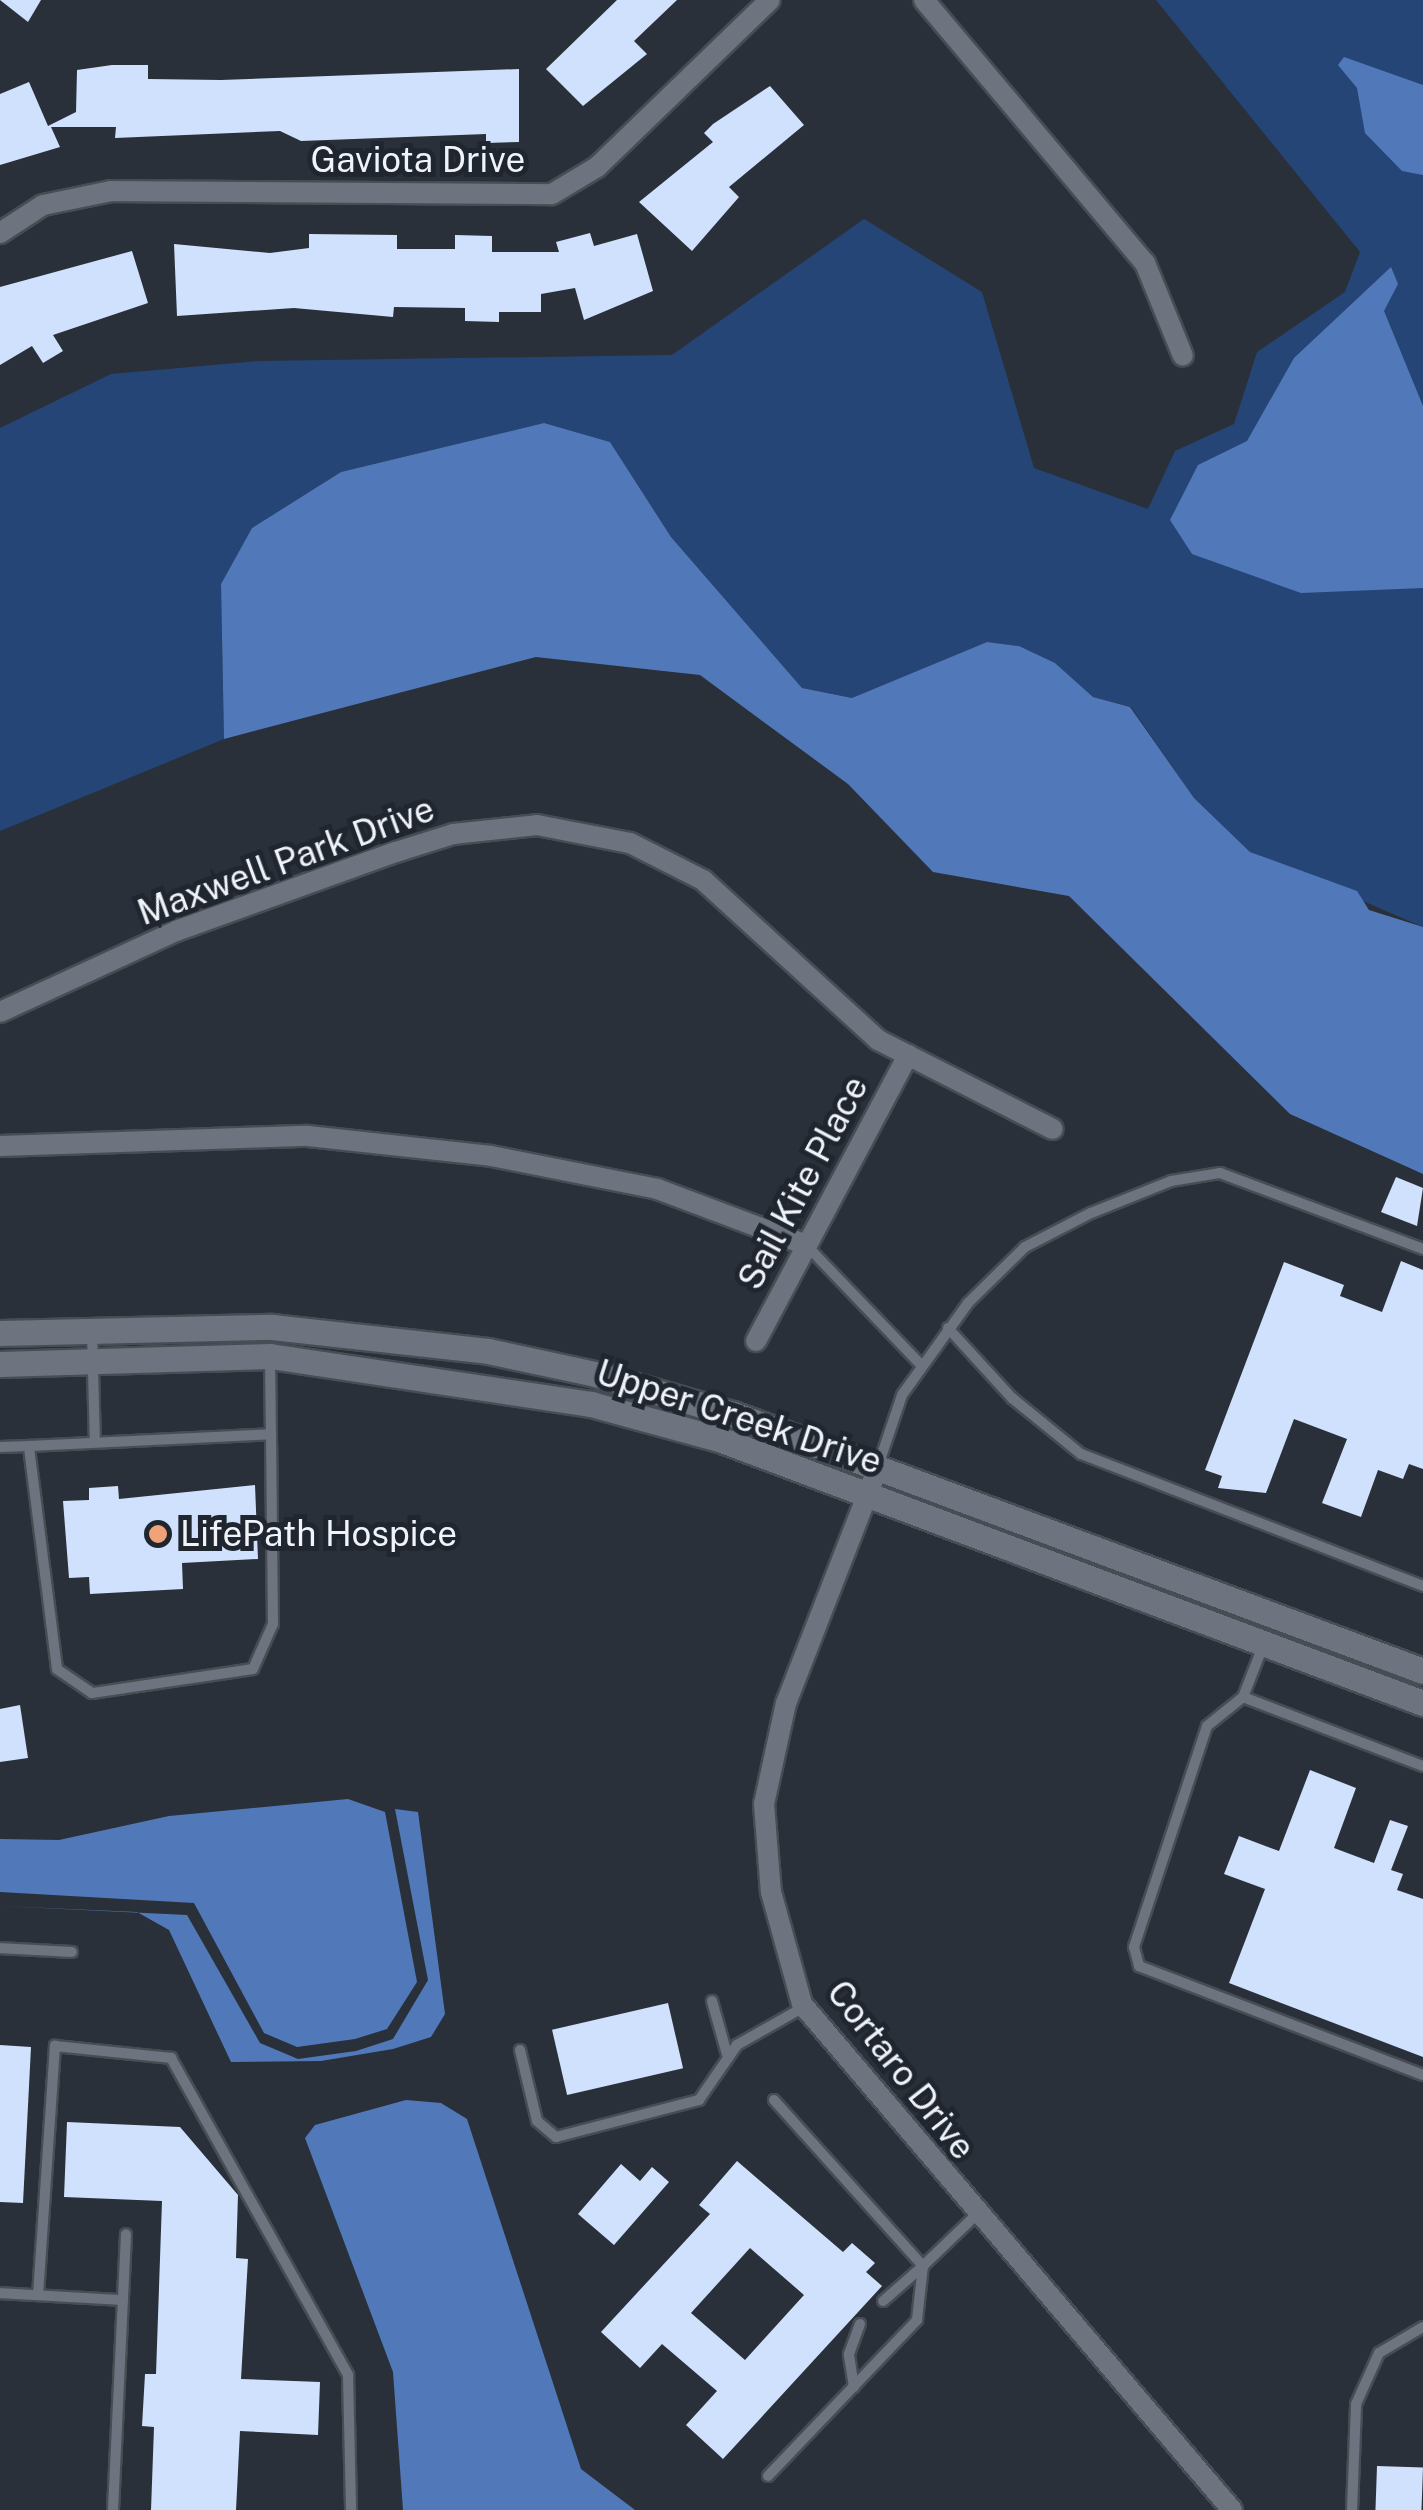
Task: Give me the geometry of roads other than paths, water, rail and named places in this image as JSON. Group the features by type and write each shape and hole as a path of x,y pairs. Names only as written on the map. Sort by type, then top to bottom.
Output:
{"street":[{"name":"Gaviota Drive","path":"0,232 43,205 110,191 552,194 596,167 770,0"},
{"path":"924,0 1146,263 1183,356"},
{"name":"Maxwell Park Drive","path":"0,1012 176,931 396,852 453,834 537,825 630,843 703,880 878,1040 1053,1129"},
{"name":"Sail Kite Place","path":"756,1341 908,1055"},
{"path":"0,1146 308,1136 491,1156 657,1189 806,1245"},
{"name":"Upper Creek Drive","path":"0,1333 92,1325 272,1327 488,1351 733,1414 872,1482 1263,1645 1423,1703"},
{"name":"Upper Creek Drive","path":"0,1364 92,1357 270,1356 591,1404 872,1482 1423,1672"},
{"name":"Cortaro Drive","path":"872,1482 786,1703 764,1804 770,1892 804,2006 975,2216 1232,2510"}],"lane":[{"path":"872,1482 921,1365 948,1328 1026,1247 1171,1181 1220,1173 1423,1249"},
{"path":"806,1245 921,1365"},
{"path":"92,1325 95,1442"},
{"path":"948,1328 1012,1398 1080,1454 1423,1586"},
{"path":"29,1446 57,1669 92,1693 253,1668 274,1624 270,1356"},
{"path":"0,1448 271,1434"},
{"path":"1263,1645 1243,1697 1207,1726 1142,1917 1140,1966 1423,2075"},
{"path":"1243,1697 1423,1766"},
{"path":"0,1948 72,1952"},
{"path":"712,2001 728,2058"},
{"path":"520,2050 537,2121 556,2137 699,2100 728,2058 804,2006"},
{"path":"38,2295 55,2046 171,2058 348,2376 352,2510"},
{"path":"768,2476 917,2320 922,2266 774,2100"},
{"path":"883,2300 975,2216"},
{"path":"113,2510 126,2234"},
{"path":"0,2293 123,2300"},
{"path":"854,2387 849,2354 860,2324"},
{"path":"1352,2510 1356,2404 1379,2353 1423,2327"}],"place":[{"name":"LifePath Hospice","path":"158,1534"}]}
